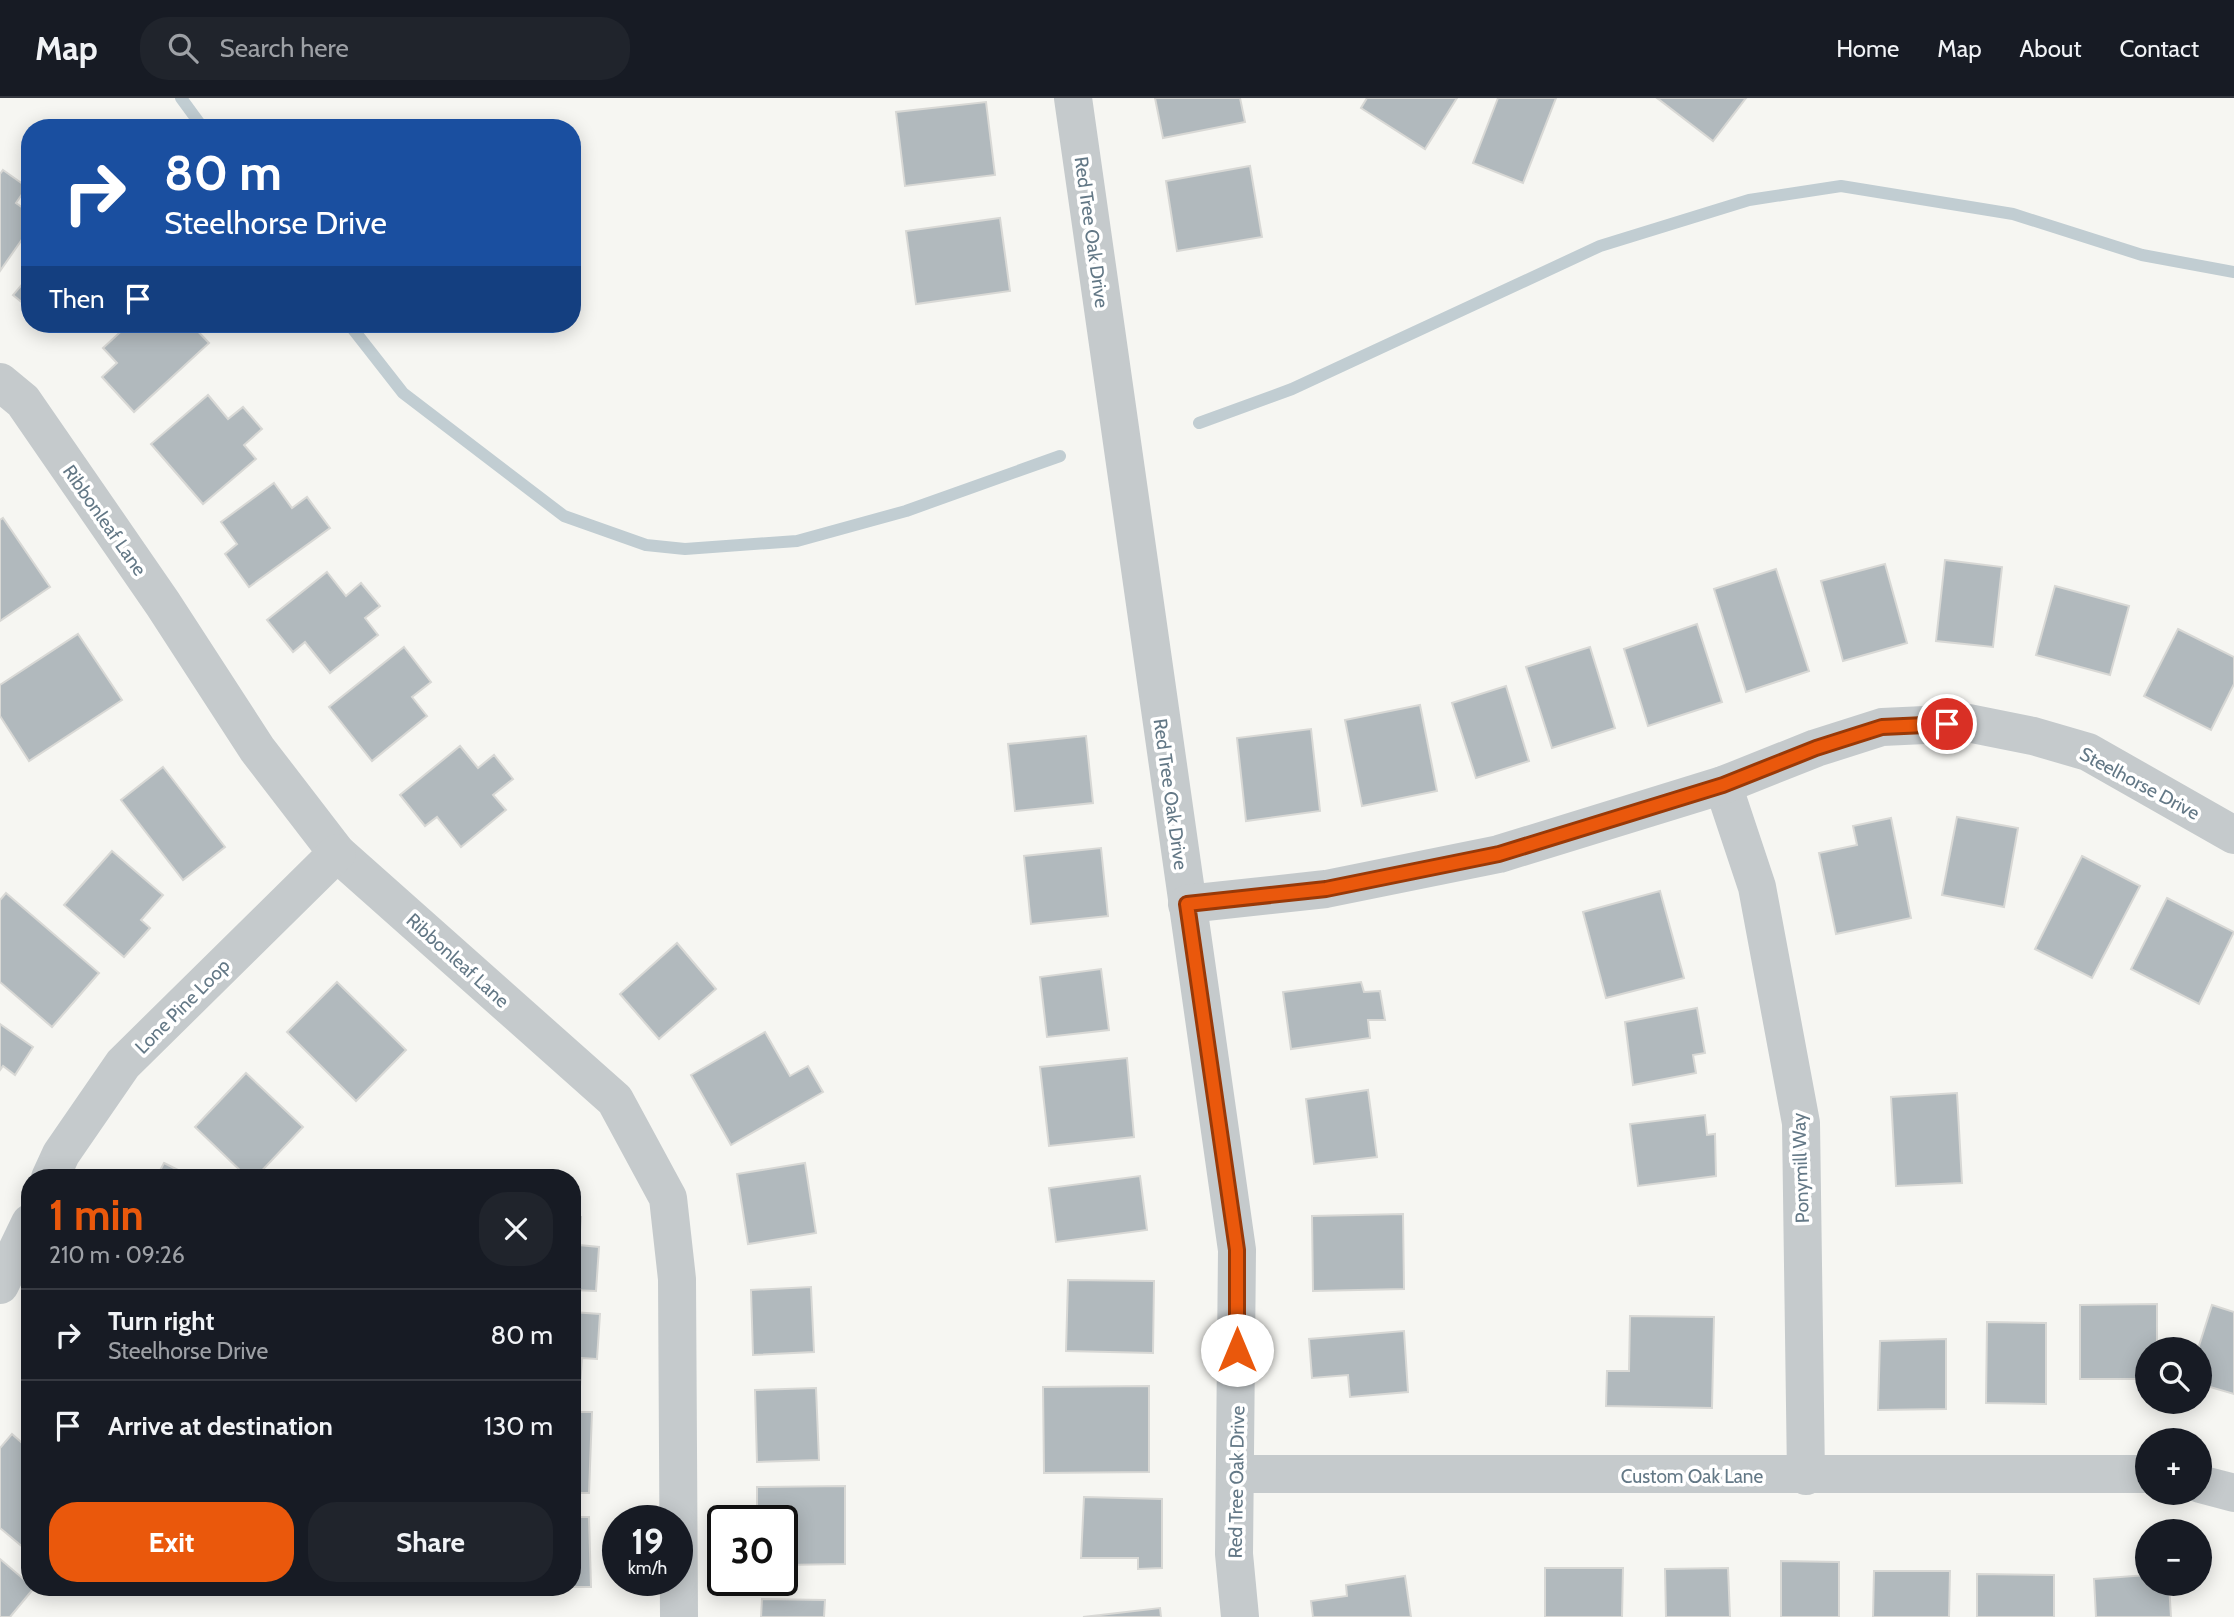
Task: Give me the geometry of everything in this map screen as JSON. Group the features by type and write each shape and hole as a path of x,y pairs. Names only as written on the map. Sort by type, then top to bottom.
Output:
{"street":[{"name":"Red Tree Oak Drive","path":"1073,98 1237,1250 1237,1474 1234,1554 1240,1617"},
{"name":"Ribbonleaf Lane","path":"0,382 23,401 163,604 257,749 337,853 615,1100 668,1198 677,1279 679,1617"},
{"name":"Steelhorse Drive","path":"1187,904 1326,889 1499,854 1723,785 1816,748 1882,727 1968,723 2033,736 2088,752 2234,835"},
{"name":"Ponymill Way","path":"1723,785 1757,887 1801,1123 1806,1476"},
{"name":"Lone Pine Loop","path":"54,1169 61,1154 123,1065 337,853"},
{"path":"0,1285 19,1220"},
{"name":"Custom Oak Lane","path":"1237,1474 2135,1474"},
{"path":"2212,1487 2234,1493"}],"building":[{"path":"1155,98 1240,98 1245,122 1163,138"},
{"path":"1367,98 1457,98 1425,149 1361,108"},
{"path":"1498,98 1556,98 1523,183 1473,163"},
{"path":"1657,98 1746,98 1713,141"},
{"path":"986,102 995,175 905,186 896,112"},
{"path":"1250,166 1262,237 1177,251 1166,181"},
{"path":"3,170 21,183 21,196 16,203 21,207 21,241 0,271 0,174"},
{"path":"1000,218 1010,291 916,304 906,231"},
{"path":"21,286 21,302 13,295"},
{"path":"119,333 200,333 209,343 134,412 102,377 117,363 103,348"},
{"path":"208,395 228,419 243,407 262,429 244,445 256,459 203,504 151,444"},
{"path":"274,483 292,508 307,497 330,528 249,587 225,554 237,544 221,522"},
{"path":"3,518 50,587 0,621 0,520"},
{"path":"1945,560 2002,567 1993,647 1936,641"},
{"path":"1885,564 1907,643 1843,661 1821,581"},
{"path":"1776,569 1809,671 1746,692 1714,589"},
{"path":"327,572 346,596 361,583 380,606 365,618 378,635 330,673 305,642 293,652 267,620"},
{"path":"2055,586 2129,606 2110,675 2036,655"},
{"path":"1697,624 1722,702 1648,726 1624,649"},
{"path":"2178,629 2234,657 2234,684 2211,730 2144,696"},
{"path":"78,634 122,700 29,761 0,716 0,685"},
{"path":"404,647 431,682 412,697 427,716 372,761 329,707"},
{"path":"1590,647 1615,728 1552,748 1526,667"},
{"path":"1506,686 1529,761 1476,778 1452,703"},
{"path":"1420,705 1437,791 1362,806 1345,720"},
{"path":"1311,729 1320,811 1246,821 1237,738"},
{"path":"1086,736 1093,803 1015,811 1008,744"},
{"path":"460,746 478,768 494,755 513,779 493,795 506,810 461,847 437,817 425,826 400,795"},
{"path":"163,767 225,847 183,880 121,800"},
{"path":"1957,817 2018,828 2004,907 1942,895"},
{"path":"1891,818 1911,918 1836,934 1819,853 1857,845 1853,826"},
{"path":"1101,848 1108,916 1031,924 1024,856"},
{"path":"112,851 163,895 141,920 150,928 124,957 64,905"},
{"path":"2082,856 2140,886 2092,978 2035,949"},
{"path":"1660,891 1684,978 1606,998 1583,912"},
{"path":"6,893 99,973 52,1027 0,982 0,900"},
{"path":"2167,898 2234,932 2199,1004 2131,969"},
{"path":"677,943 716,989 659,1039 620,994"},
{"path":"1101,969 1109,1030 1047,1037 1040,977"},
{"path":"337,982 406,1050 356,1101 287,1032"},
{"path":"1361,982 1364,992 1380,991 1385,1020 1368,1020 1370,1038 1291,1049 1283,992"},
{"path":"1697,1008 1705,1053 1693,1055 1696,1073 1633,1085 1625,1022"},
{"path":"0,1024 33,1047 15,1075 3,1066 0,1070"},
{"path":"765,1032 790,1076 808,1066 823,1092 731,1145 691,1075"},
{"path":"1127,1058 1134,1137 1049,1146 1040,1067"},
{"path":"246,1073 303,1127 263,1169 239,1169 195,1127"},
{"path":"1368,1090 1377,1157 1314,1164 1306,1099"},
{"path":"1957,1093 1962,1183 1896,1186 1891,1097"},
{"path":"1705,1115 1707,1135 1715,1134 1716,1176 1638,1186 1630,1124"},
{"path":"164,1163 176,1169 161,1169"},
{"path":"805,1163 816,1233 748,1244 737,1174"},
{"path":"1140,1176 1147,1230 1056,1242 1049,1188"},
{"path":"1403,1214 1404,1289 1313,1291 1312,1216"},
{"path":"581,1245 599,1247 596,1291 581,1290"},
{"path":"1068,1280 1154,1281 1153,1353 1066,1351"},
{"path":"811,1287 814,1352 753,1355 751,1290"},
{"path":"2157,1304 2157,1337 2135,1337 2135,1379 2080,1379 2080,1305"},
{"path":"2212,1305 2234,1312 2234,1394 2212,1388 2212,1337 2202,1337"},
{"path":"581,1313 600,1314 597,1359 582,1358 581,1372"},
{"path":"1630,1316 1714,1317 1712,1408 1606,1406 1607,1371 1629,1371"},
{"path":"1987,1322 2046,1323 2046,1404 1986,1403"},
{"path":"1404,1331 1408,1392 1350,1397 1348,1375 1312,1378 1309,1339"},
{"path":"1946,1339 1946,1409 1878,1410 1880,1341"},
{"path":"1149,1386 1149,1472 1044,1473 1043,1387"},
{"path":"816,1388 819,1460 757,1462 755,1390"},
{"path":"581,1412 592,1412 589,1493 581,1493"},
{"path":"12,1434 21,1442 21,1546 0,1528 0,1448"},
{"path":"845,1486 845,1564 798,1565 798,1505 757,1505 757,1487"},
{"path":"1084,1497 1162,1499 1162,1568 1138,1569 1138,1558 1081,1558"},
{"path":"581,1517 589,1517 591,1587 581,1587"},
{"path":"0,1559 21,1577 21,1596 27,1596 10,1617 0,1617"},
{"path":"1781,1561 1839,1562 1839,1617 1781,1617"},
{"path":"1545,1568 1623,1568 1622,1617 1545,1617"},
{"path":"1728,1568 1730,1617 1666,1617 1665,1569"},
{"path":"1874,1571 1950,1571 1949,1617 1873,1617"},
{"path":"1977,1574 2054,1575 2054,1617 1977,1617"},
{"path":"1405,1576 1411,1617 1313,1617 1311,1601 1347,1596 1346,1585"},
{"path":"2135,1576 2135,1596 2170,1596 2171,1617 2096,1617 2094,1579"},
{"path":"762,1599 825,1600 824,1617 761,1617"},
{"path":"1160,1608 1161,1617 1083,1617"}],"waterway":[{"path":"181,98 196,119"},
{"path":"1199,423 1292,389 1600,246 1749,200 1841,186 2013,214 2142,255 2234,272"},
{"path":"356,333 403,393 564,516 646,545 685,549 797,541 906,511 1060,456"}],"route":[{"path":"1237,1350 1237,1250 1187,904 1326,889 1499,854 1723,785 1816,748 1882,727 1947,724"}]}
